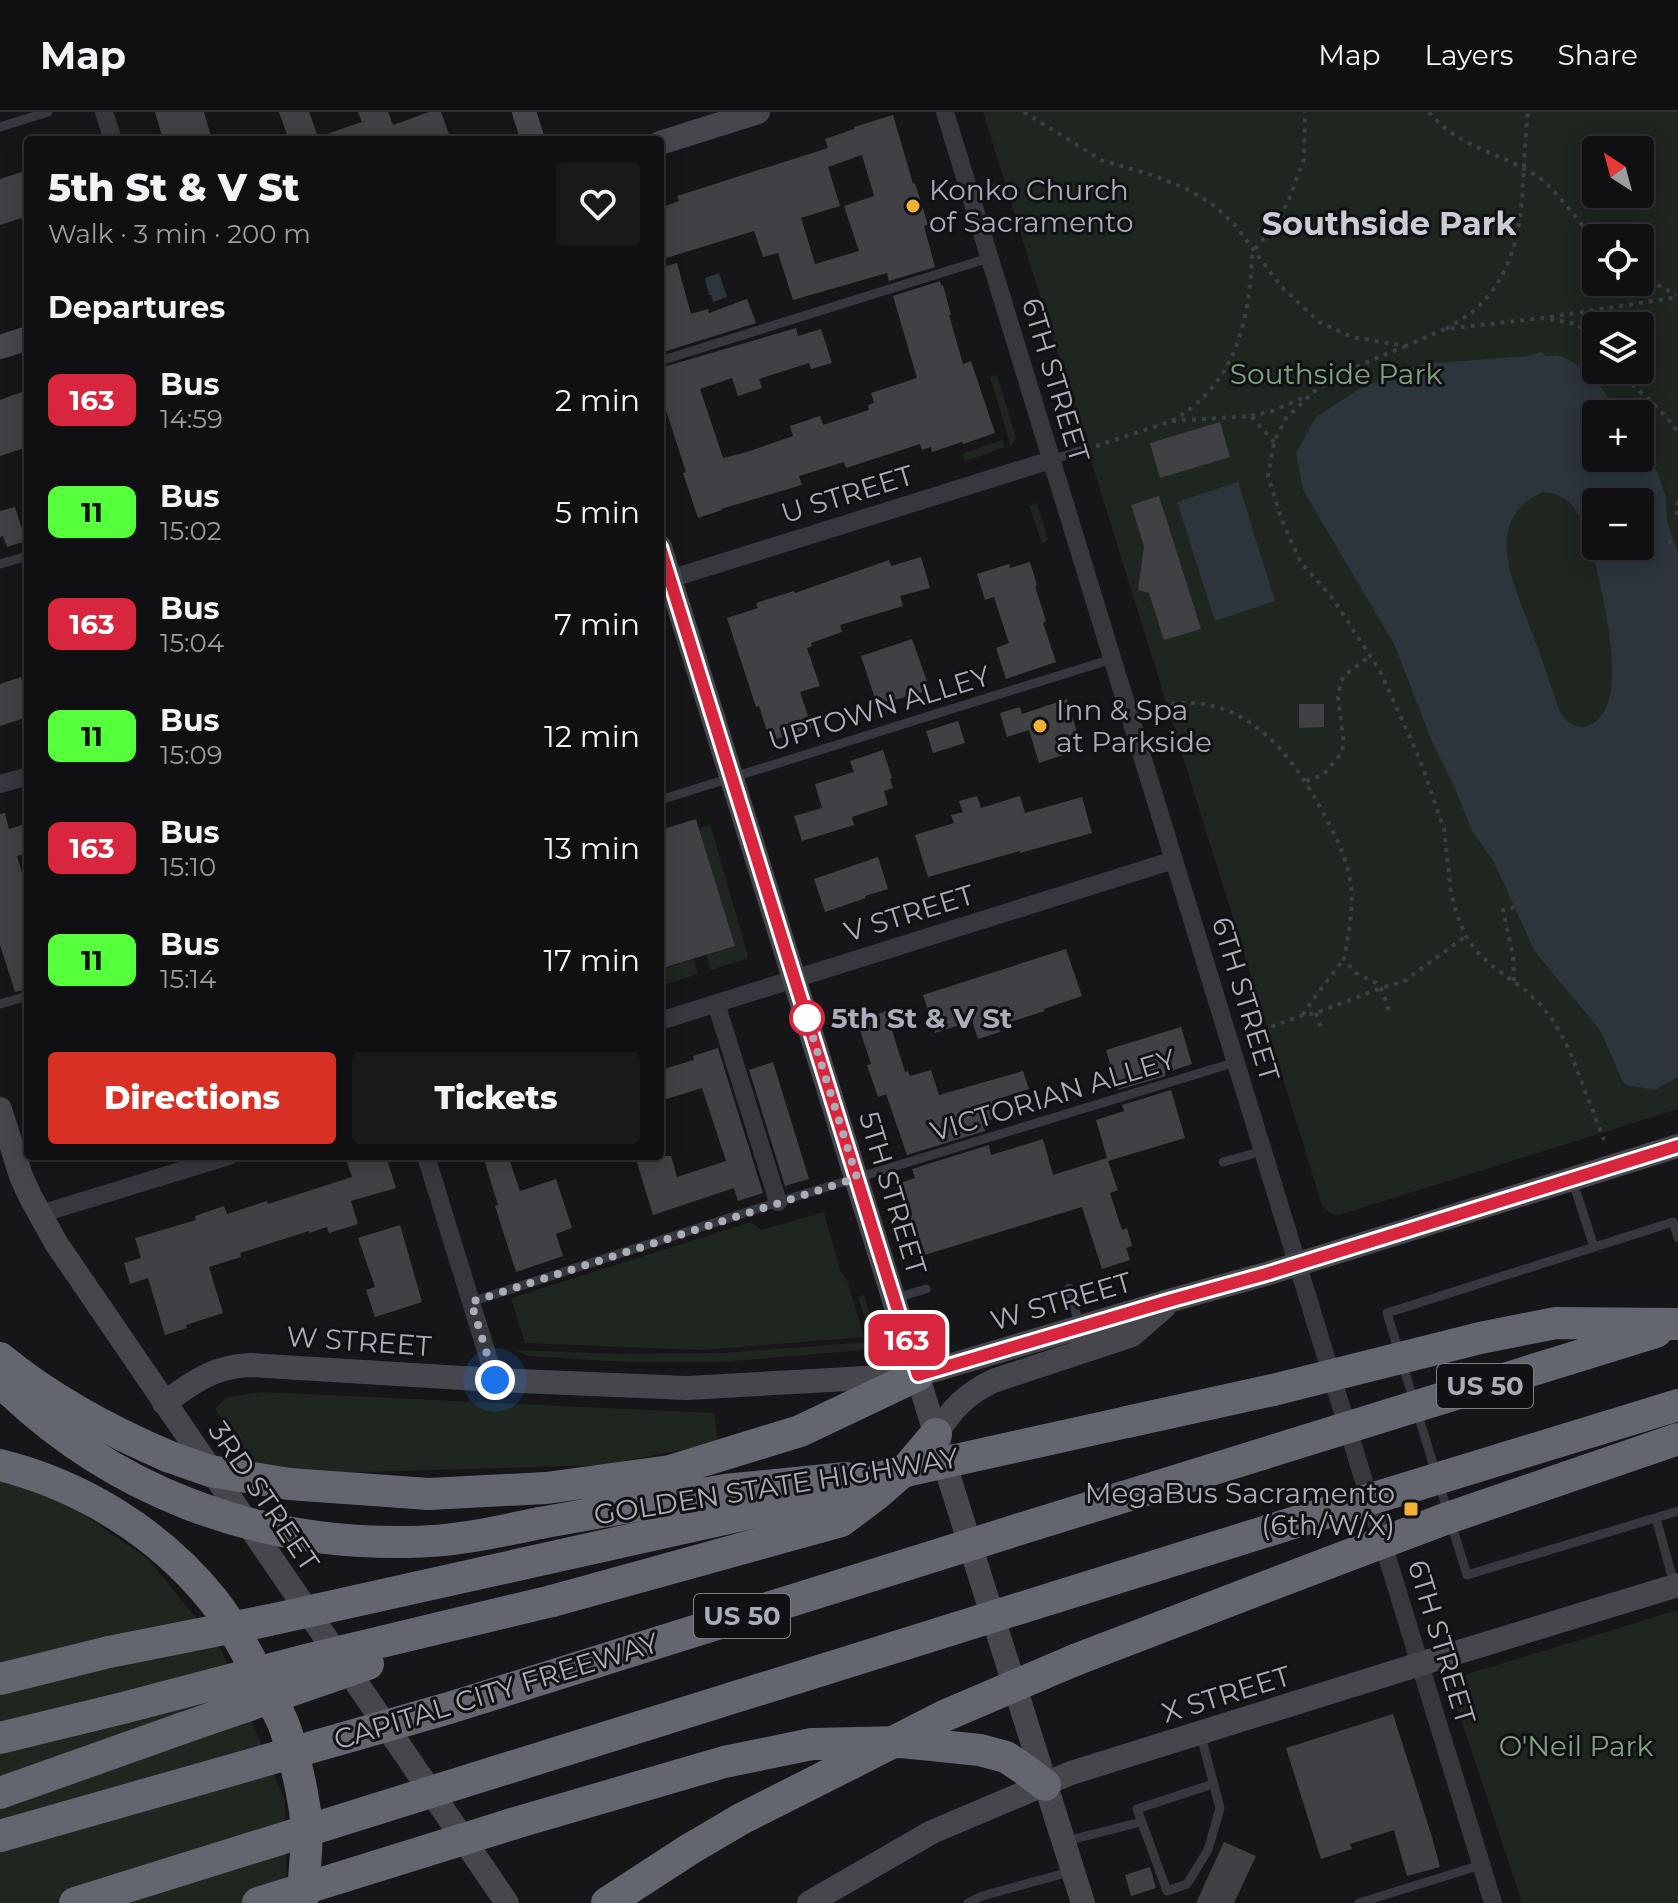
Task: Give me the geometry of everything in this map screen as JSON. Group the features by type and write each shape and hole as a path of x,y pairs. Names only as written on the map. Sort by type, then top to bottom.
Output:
{"highway":[{"name":"GOLDEN STATE HIGHWAY","path":"0,1381 65,1438 98,1460 152,1489 208,1512 246,1524 327,1539 409,1542 477,1535 725,1490 897,1473 1273,1390 1480,1338 1556,1323 1678,1325"},
{"name":"CAPITAL CITY FREEWAY","path":"0,1836 449,1708 1678,1325"},
{"path":"0,1358 75,1411 131,1441 210,1471 289,1484 429,1494 546,1488 670,1471 800,1431 918,1375"},
{"name":"US 50","path":"75,1903 1678,1405"},
{"path":"0,1738 552,1601 841,1521 908,1467 936,1434"},
{"path":"607,1903 741,1819 944,1716 1075,1660 1328,1563 1445,1519 1678,1439"},
{"path":"13,1468 71,1490 107,1508 178,1562 214,1601 243,1645 284,1727 305,1814 302,1903"},
{"path":"0,1679 109,1652 270,1620 764,1510 897,1473"},
{"path":"0,1793 552,1601"},
{"path":"258,1903 724,1762 812,1744 902,1742 980,1750 1006,1757 1045,1785"},
{"path":"647,1903 850,1764"}],"street":[{"path":"104,112 112,136"},
{"path":"524,112 532,136"},
{"path":"664,142 758,112"},
{"name":"6TH STREET","path":"945,112 1493,1903"},
{"path":"0,347 24,339"},
{"name":"U STREET","path":"665,580 1051,460"},
{"name":"5TH STREET","path":"665,580 732,777 1083,1903"},
{"path":"0,784 24,777"},
{"name":"V STREET","path":"664,1020 1174,860"},
{"path":"716,1003 778,1202"},
{"name":"3RD STREET","path":"0,1109 21,1176 56,1243 507,1903"},
{"name":"W STREET","path":"164,1403 210,1373 235,1365 687,1388 918,1375 1298,1264 1678,1146"},
{"path":"40,1214 216,1160"},
{"path":"427,1160 495,1380"},
{"path":"936,1434 958,1404 974,1390 1132,1335 1172,1300"},
{"name":"X STREET","path":"809,1903 932,1832 1071,1773 1676,1586"}],"lane":[{"path":"0,127 48,112"},
{"path":"664,360 989,258"},
{"path":"1051,460 1083,450"},
{"path":"0,564 24,557"},
{"name":"UPTOWN ALLEY","path":"664,799 1112,659"},
{"path":"0,1004 24,997"},
{"name":"VICTORIAN ALLEY","path":"471,1302 778,1202 1236,1062"},
{"path":"1223,1162 1263,1151"},
{"path":"1572,1179 1594,1247"},
{"path":"1678,1238 1673,1222 1387,1313 1467,1575 1678,1511"},
{"path":"1069,1288 1080,1327"},
{"path":"894,1298 926,1289"},
{"path":"1656,1518 1676,1586"},
{"path":"1200,1734 1220,1808 1208,1850 1187,1884 1167,1891 1137,1809 1213,1784"},
{"path":"1063,1841 1141,1822"},
{"path":"1359,1903 1481,1865"},
{"path":"968,1903 982,1896 1073,1871"}],"path":[{"path":"1024,112 1101,160 1155,176 1187,189 1215,206 1255,249 1280,285 1319,322 1352,337 1406,346"},
{"path":"1083,450 1172,421 1188,412 1216,384 1241,336 1255,249 1288,202 1304,159 1305,112"},
{"path":"1429,112 1438,124 1481,150 1540,178 1582,225"},
{"path":"1172,421 1251,416 1273,411 1313,393 1360,365 1445,329 1477,308 1497,283 1513,253 1524,192 1528,112"},
{"path":"1654,283 1678,296"},
{"path":"1445,329 1543,318 1678,296"},
{"path":"1543,318 1577,324 1582,329"},
{"path":"1630,384 1670,420 1678,433"},
{"path":"1313,393 1286,418 1274,442 1268,476 1281,518 1301,563 1331,596 1380,671 1420,760 1444,829 1451,893 1466,936 1476,951 1541,1005 1554,1022 1569,1049 1604,1140"},
{"path":"1251,416 1274,442"},
{"path":"1678,501 1678,520"},
{"path":"1668,542 1678,540"},
{"path":"1306,781 1323,775 1341,754 1344,744 1338,690 1346,674 1370,656"},
{"path":"1161,705 1188,703 1226,710 1267,735 1288,756 1306,781 1340,843 1348,867 1351,899 1344,959 1303,1015"},
{"path":"1514,981 1513,956 1503,910 1519,906"},
{"path":"1262,1030 1403,982 1466,936"},
{"path":"1344,959 1356,973 1381,988 1389,1011"},
{"path":"1316,1013 1322,1032"}],"green space":[{"name":"Southside Park","path":"983,112 1678,112 1678,1109 1339,1215 1330,1213 1322,1205"},
{"path":"997,375 1016,438 1011,446 990,377"},
{"path":"1002,440 1005,447 965,461 962,454"},
{"path":"1037,503 1048,540 1042,543 1029,506"},
{"path":"710,824 748,956 711,970 706,955 735,946 699,828"},
{"path":"694,959 698,974 664,985 664,969"},
{"path":"824,1212 840,1270 847,1280 864,1337 701,1350 525,1343 511,1298 751,1222 762,1230"},
{"path":"864,1295 878,1343 861,1350 724,1362 625,1362 528,1356 515,1350 616,1354 722,1353 869,1342 872,1340 858,1297"},
{"path":"262,1392 714,1413 718,1443 602,1465 331,1473 253,1465 215,1409 227,1397"},
{"path":"0,1482 58,1496 149,1560 221,1649 285,1800 287,1903 0,1903"},
{"name":"O'Neil Park","path":"1678,1610 1678,1903 1522,1903 1448,1680"}],"shaded area":[{"path":"719,273 727,297 713,302 705,278"},
{"path":"1542,352 1546,356 1568,360 1582,369 1582,384 1597,384 1610,400 1582,400 1582,472 1654,472 1654,469 1666,498 1667,521 1678,553 1678,1077 1655,1090 1623,1082 1600,1030 1535,952 1494,862 1472,831 1433,744 1395,646 1303,490 1296,453 1316,417 1361,388 1422,364 1528,356","holes":["1582,488 1654,488 1654,560 1594,560 1606,612 1612,673 1607,705 1601,716 1586,726 1571,723 1559,708 1516,590 1507,552 1507,534 1513,518 1524,504 1543,492 1568,501 1582,520"]},
{"path":"1238,482 1275,601 1215,621 1177,502"}],"building":[{"path":"155,112 204,112 211,136 162,136"},
{"path":"279,112 309,112 318,136 288,136"},
{"path":"358,112 388,112 393,125 429,112 441,112 450,136 321,136 362,122"},
{"path":"893,115 928,225 924,226 935,267 889,281 887,273 793,300 778,253 763,257 754,231 664,259 664,207 679,201 677,196 828,148 825,139","holes":["862,155 874,196 844,206 859,251 815,264 801,218 840,206 828,167"]},
{"path":"24,171 24,217 0,225 0,179"},
{"path":"677,263 691,314 708,309 709,313 747,299 756,323 664,352 664,267"},
{"path":"940,281 943,285 963,364 971,361 995,433 932,452 931,447 922,450 920,444 846,468 844,462 799,476 802,485 698,518 664,404 664,367 796,328 798,336 821,329 832,363 811,369 809,363 759,379 762,388 738,396 732,378 700,389 723,458 747,452 793,436 790,426 820,416 823,425 869,410 868,405 874,403 871,393 917,378 893,296"},
{"path":"22,392 24,399 24,448 0,456 0,400"},
{"path":"1220,422 1230,457 1160,478 1150,443"},
{"path":"1159,496 1201,629 1164,640 1149,593 1138,590 1144,546 1131,505"},
{"path":"15,507 24,542 7,547 3,536 0,537 0,511"},
{"path":"921,557 930,588 900,596 903,606 840,625 842,632 811,643 812,646 807,648 820,686 800,692 812,728 770,741 727,618 758,608 756,603 795,593 889,560 891,566"},
{"path":"1030,562 1046,621 1043,623 1056,662 1006,679 996,648 1009,643 994,597 985,600 977,574 1009,564 1010,568"},
{"path":"912,639 930,690 877,705 861,656"},
{"path":"21,677 24,718 0,726 0,684"},
{"path":"1067,699 1082,749 1039,763 1029,730 1007,737 1000,713 1020,707 1022,714"},
{"path":"1299,704 1324,704 1324,727 1299,728"},
{"path":"958,721 965,743 933,753 926,731"},
{"path":"883,750 893,788 884,791 888,805 852,817 854,825 802,841 794,816 822,808 815,784 854,772 850,761"},
{"path":"977,796 981,808 1020,796 1025,813 1082,797 1092,833 928,877 915,835 954,823 951,815 963,812 959,801"},
{"path":"5,813 9,829 24,824 24,854 17,856 24,879 24,990 15,992 0,945 0,814"},
{"path":"696,819 735,946 666,967 664,960 664,829"},
{"path":"878,857 888,889 825,912 814,879"},
{"path":"1066,949 1082,996 998,1026 1000,1032 978,1039 972,1021 935,1033 923,995"},
{"path":"886,1011 905,1072 908,1071 910,1076 931,1070 939,1095 1023,1071 1029,1089 992,1101 997,1118 983,1122 985,1131 907,1155 886,1094 878,1097 857,1021"},
{"path":"1181,1027 1192,1064 1165,1073 1166,1076 1118,1090 1106,1050"},
{"path":"718,1048 763,1193 738,1201 734,1188 653,1215 636,1160 664,1160 664,1156 671,1156 677,1177 726,1161 702,1088 664,1100 664,1069 694,1060 693,1056"},
{"path":"773,1062 809,1179 785,1186 749,1070"},
{"path":"1171,1090 1185,1138 1108,1161 1096,1120 1124,1111 1122,1105"},
{"path":"1043,1139 1053,1175 1107,1158 1118,1190 1110,1193 1122,1230 1127,1228 1132,1246 1126,1248 1130,1260 1102,1269 1082,1207 921,1256 900,1183 915,1178 912,1169 989,1145 991,1155"},
{"path":"346,1160 387,1160 396,1188 351,1201 358,1224 329,1233 327,1227 309,1231 240,1253 241,1257 209,1267 223,1313 165,1335 148,1278 130,1284 124,1263 141,1258 135,1238 196,1220 195,1216 224,1206 227,1214 352,1177"},
{"path":"484,1160 509,1160 520,1191 556,1179 572,1228 556,1234 563,1256 516,1272 495,1206 498,1205"},
{"path":"400,1225 422,1302 375,1317 366,1290 375,1287 358,1238"},
{"path":"1393,1714 1440,1867 1407,1876 1394,1830 1350,1844 1352,1849 1321,1859 1286,1748"},
{"path":"1224,1842 1256,1856 1234,1903 1196,1903"},
{"path":"1150,1867 1156,1888 1131,1896 1125,1875"}],"bus line":[{"name":"163","path":"664,560 918,1375 1266,1274 1678,1146"}],"place":[{"name":"Konko Church of Sacramento","path":"913,206"},
{"name":"Inn & Spa at Parkside","path":"1040,726"},
{"name":"5th St & V St","path":"807,1018"},
{"name":"MegaBus Sacramento (6th/W/X)","path":"1411,1509"}],"district":[{"name":"Southside Park","path":"1389,223"}],"route":[{"path":"495,1380 471,1302 857,1178 805,1012 807,1018"}]}
